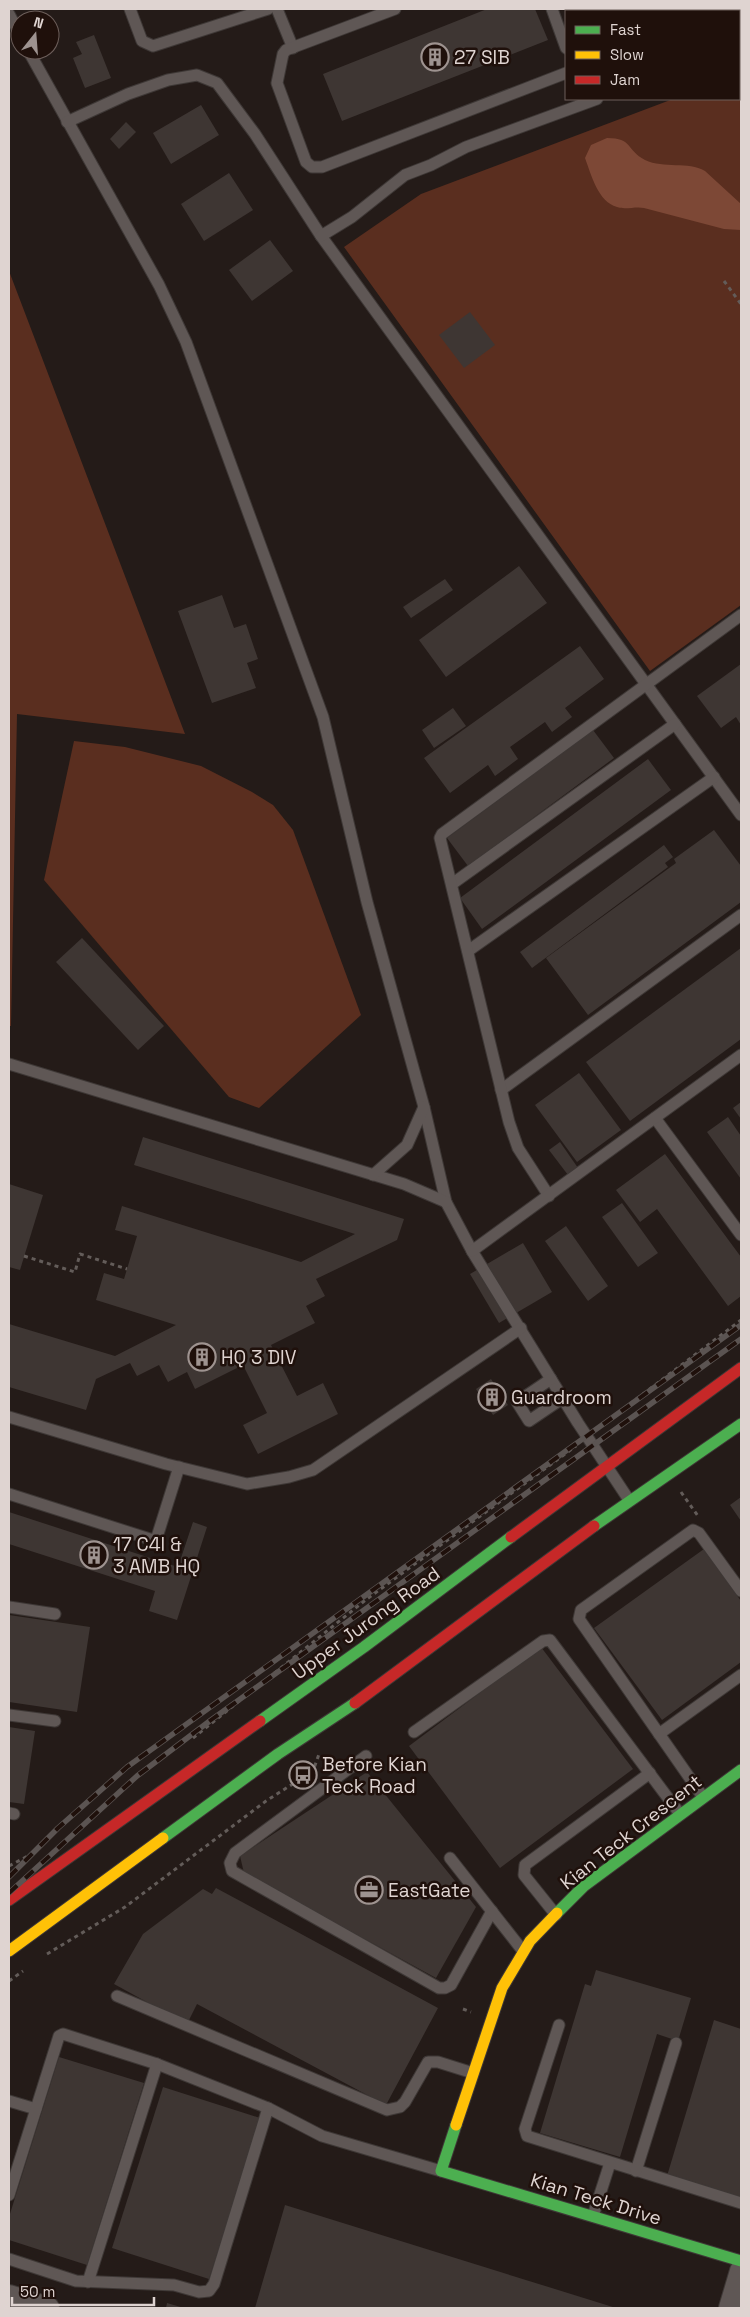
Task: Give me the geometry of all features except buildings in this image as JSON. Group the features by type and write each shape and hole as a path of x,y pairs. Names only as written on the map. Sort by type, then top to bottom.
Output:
{"main road":[{"name":"Upper Jurong Road","path":"9,1900 364,1647 607,1465 741,1368"},
{"path":"9,1951 278,1754 338,1715 630,1500 741,1424"},
{"name":"Kian Teck Crescent","path":"441,2171 502,1988 530,1941 584,1886 741,1770"},
{"name":"Kian Teck Drive","path":"441,2171 741,2260"}],"street":[{"path":"730,2308 741,2271"},
{"path":"9,2296 48,2308"}],"lane":[{"path":"130,9 142,41 154,46 268,9"},
{"path":"277,9 293,48"},
{"path":"395,9 286,50 283,54 277,83 306,162 312,167 322,167 565,72"},
{"path":"552,9 565,45"},
{"path":"33,60 159,285 186,342 323,717 367,902 424,1107 446,1202 472,1251 551,1379 630,1500"},
{"path":"67,122 128,94 168,80 197,75 217,83 256,134 321,236 741,815"},
{"path":"321,236 352,217 405,174 431,165 466,147 594,100"},
{"path":"548,1196 514,1141 440,838 445,830 741,615"},
{"path":"452,884 675,724"},
{"path":"468,951 714,777"},
{"path":"501,1090 741,915"},
{"path":"472,1251 741,1055"},
{"path":"9,1064 404,1184 446,1202"},
{"path":"373,1175 407,1146 424,1107"},
{"path":"654,1118 741,1235"},
{"path":"9,1417 179,1467 247,1484 288,1477 313,1470 521,1328"},
{"path":"551,1379 517,1402 529,1420 563,1398"},
{"path":"9,1494 152,1540 159,1532 179,1467"},
{"path":"703,1797 579,1619 580,1610 693,1530 699,1533 741,1591"},
{"path":"9,1607 55,1614"},
{"path":"414,1732 542,1641 550,1640 680,1814"},
{"path":"659,1734 741,1675"},
{"path":"9,1715 55,1722"},
{"path":"366,1756 235,1853 230,1863 232,1871 439,1988 452,1985 492,1911"},
{"path":"556,1914 524,1874 525,1865 650,1773"},
{"path":"450,1858 523,1951"},
{"path":"117,1996 387,2110 400,2107 405,2102 428,2062 438,2062 474,2073"},
{"path":"559,2026 525,2133 531,2138 741,2204"},
{"path":"9,2195 59,2036 63,2034 158,2064 268,2108 322,2136 441,2171"},
{"path":"636,2171 676,2043"},
{"path":"88,2282 158,2064"},
{"path":"9,2101 36,2109"},
{"path":"9,2258 76,2281 174,2285 200,2292 212,2288 268,2108"},
{"path":"594,2216 610,2163"}],"path":[{"path":"724,281 741,304"},
{"path":"24,1256 75,1272 80,1254 127,1269"},
{"path":"188,1742 367,1599 741,1320"},
{"path":"41,1957 126,1907 266,1800 313,1771 320,1751"},
{"path":"9,1866 35,1852"},
{"path":"9,1982 28,1967"}],"shaded area":[{"path":"740,74 741,605 650,671 344,247 421,194 670,100 740,100"},
{"path":"607,138 625,142 639,156 652,163 691,166 705,171 741,204 741,230 724,229 644,208 620,208 610,204 596,187 585,158 591,145"},
{"path":"9,271 185,734 17,714 11,1026 9,1026"},
{"path":"74,741 125,747 201,766 273,805 293,830 361,1015 259,1108 229,1097 44,880"}],"railway":[{"path":"9,1877 58,1828 127,1767 741,1325"},
{"path":"9,1893 137,1776 211,1720 741,1339"}],"traffic: fast":[{"path":"594,1526 741,1424"},
{"path":"260,1721 364,1647 511,1537"},
{"path":"163,1838 278,1754 355,1703"},
{"path":"557,1913 584,1886 741,1770"},
{"path":"456,2125 441,2171 741,2261"}],"traffic: slow":[{"path":"9,1951 163,1838"},
{"path":"456,2125 502,1988 530,1941 557,1913"}],"traffic: jam":[{"path":"511,1537 741,1368"},
{"path":"355,1703 594,1526"},
{"path":"9,1900 260,1721"}],"place":[{"name":"27 SIB","path":"435,57"},
{"name":"HQ 3 DIV","path":"202,1357"},
{"name":"Guardroom","path":"492,1397"},
{"name":"17 C4I & 3 AMB HQ","path":"94,1555"},
{"name":"Before Kian Teck Road","path":"303,1775"},
{"name":"EastGate","path":"369,1890"}]}
